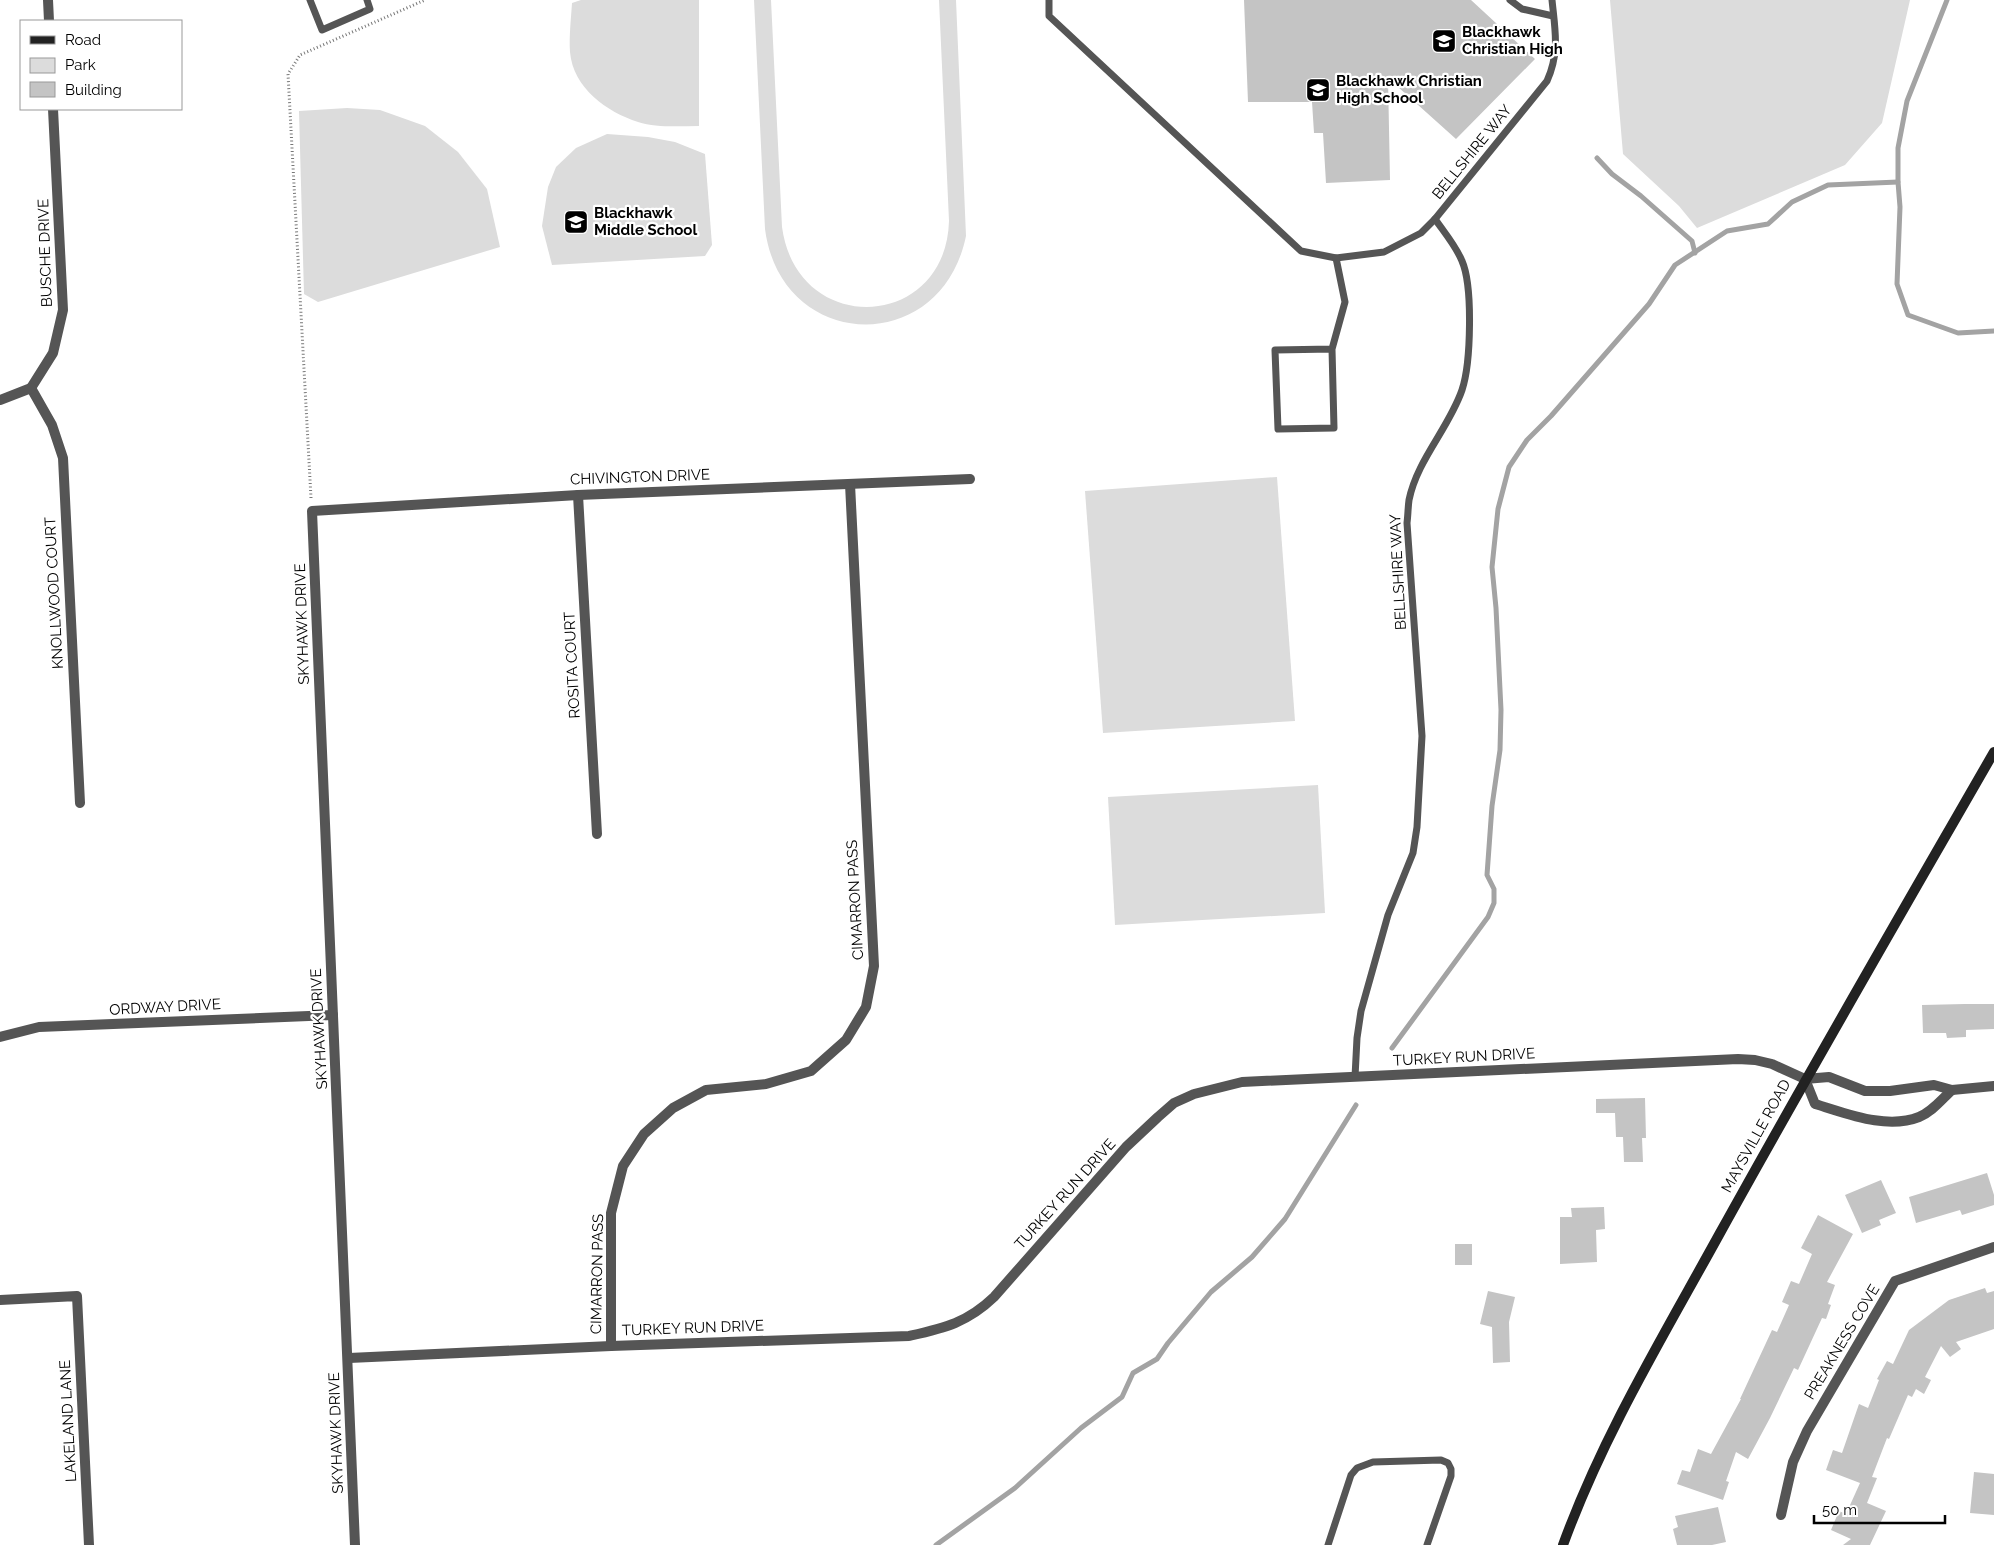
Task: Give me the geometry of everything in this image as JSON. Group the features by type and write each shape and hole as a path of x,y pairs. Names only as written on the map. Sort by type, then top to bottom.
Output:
{"main road":[{"name":"MAYSVILLE ROAD","path":"1563,1545 1614,1425 1805,1079 1994,752"}],"street":[{"path":"48,0 49,20"},
{"name":"BUSCHE DRIVE","path":"31,388 54,353 63,310 53,110"},
{"path":"0,400 31,388"},
{"name":"KNOLLWOOD COURT","path":"31,388 52,425 63,458 80,803"},
{"name":"CHIVINGTON DRIVE","path":"312,511 578,495 970,479"},
{"name":"CIMARRON PASS","path":"611,1346 612,1213 623,1166 644,1134 673,1108 706,1090 766,1084 811,1071 846,1040 866,1007 874,966 850,484"},
{"name":"ROSITA COURT","path":"578,495 597,834"},
{"name":"SKYHAWK DRIVE","path":"312,511 349,1358 355,1545"},
{"name":"ORDWAY DRIVE","path":"0,1037 39,1027 333,1014"},
{"name":"TURKEY RUN DRIVE","path":"349,1358 611,1346 909,1336 961,1321 979,1311 994,1297 1126,1147 1174,1103 1194,1094 1242,1082 1738,1059 1772,1064 1805,1079"},
{"path":"1952,1090 1933,1108 1919,1117 1882,1121 1859,1117 1815,1104 1805,1079 1829,1077 1865,1090 1890,1091 1934,1085 1952,1090 1994,1086"},
{"name":"PREAKNESS COVE","path":"1781,1515 1794,1462 1807,1431 1895,1281 1994,1247"},
{"name":"LAKELAND LANE","path":"0,1300 77,1296 89,1545"}],"lane":[{"path":"310,0 322,30 370,9 367,0"},
{"path":"1049,0 1049,16 1301,252 1336,258 1384,252 1421,233 1435,219"},
{"path":"1510,0 1522,9 1553,16"},
{"name":"BELLSHIRE WAY","path":"1355,1077 1357,1038 1361,1011 1388,915 1413,853 1417,828 1422,736 1407,523 1409,499 1424,461 1462,390 1468,361 1467,288 1462,262 1435,219 1548,81 1554,67 1556,53 1552,0"},
{"path":"1332,349 1275,350 1278,429 1334,428 1332,349 1345,302 1336,258"},
{"path":"1328,1545 1351,1475 1357,1468 1373,1462 1441,1460 1448,1462 1451,1476 1426,1545"}],"path":[{"path":"312,511 288,74 300,55 425,0"}],"green space":[{"path":"581,0 699,0 699,126 645,124 626,118 594,97 578,77 570,52 572,3"},
{"path":"754,0 771,0 782,227 793,263 814,288 841,303 870,307 899,301 924,284 942,257 949,221 939,0 956,0 966,236 951,276 926,304 896,320 862,324 829,317 800,299 777,270 765,229"},
{"path":"1610,0 1910,0 1882,123 1845,165 1697,228 1679,206 1623,154"},
{"path":"347,108 380,110 425,126 458,152 487,189 500,247 318,302 304,294 299,111"},
{"path":"607,134 648,137 675,142 705,154 712,245 705,256 552,265 542,226 548,187 556,167 576,148"},
{"path":"1277,477 1295,721 1103,733 1085,491"},
{"path":"1318,785 1325,913 1115,925 1108,797"}],"building":[{"name":"Blackhawk Christian High School","path":"1244,0 1471,0 1535,59 1456,139 1388,78 1390,180 1326,183 1323,133 1314,133 1312,102 1248,102"},
{"path":"1994,1004 1994,1029 1966,1030 1966,1037 1947,1038 1946,1033 1923,1033 1922,1005"},
{"path":"1645,1098 1646,1138 1642,1138 1643,1162 1624,1162 1623,1137 1616,1137 1615,1113 1596,1113 1596,1099"},
{"path":"1987,1173 1994,1195 1994,1205 1962,1215 1960,1210 1916,1223 1909,1197"},
{"path":"1881,1180 1896,1213 1879,1220 1881,1225 1862,1233 1845,1195"},
{"path":"1604,1207 1605,1229 1596,1230 1597,1262 1560,1264 1560,1217 1572,1217 1571,1208"},
{"path":"1818,1215 1853,1234 1827,1282 1835,1285 1828,1304 1831,1305 1826,1319 1822,1318 1798,1370 1794,1368 1748,1459 1736,1452 1726,1481 1729,1482 1723,1500 1677,1484 1682,1470 1690,1472 1698,1449 1711,1454 1741,1399 1772,1330 1777,1332 1789,1305 1782,1302 1791,1281 1799,1284 1812,1254 1801,1248"},
{"path":"1455,1244 1472,1244 1472,1265 1455,1265"},
{"path":"1985,1288 1987,1293 1994,1291 1994,1329 1956,1342 1961,1349 1950,1357 1941,1346 1925,1377 1931,1380 1924,1394 1916,1389 1912,1397 1908,1395 1889,1439 1887,1438 1872,1477 1877,1478 1867,1503 1886,1511 1870,1545 1843,1545 1851,1539 1831,1530 1839,1511 1846,1514 1860,1483 1826,1470 1833,1450 1842,1453 1859,1404 1868,1408 1879,1380 1877,1379 1887,1361 1893,1364 1909,1330 1949,1300"},
{"path":"1488,1291 1515,1297 1509,1322 1510,1362 1493,1363 1492,1327 1480,1324"},
{"path":"1974,1472 1994,1474 1994,1515 1970,1513"},
{"path":"1718,1507 1726,1542 1712,1545 1677,1545 1673,1529 1678,1527 1675,1516"}],"waterway":[{"path":"1947,0 1907,101 1898,148 1900,207 1897,284 1908,315 1958,333 1994,331"},
{"path":"1597,158 1612,174 1641,196 1692,241 1695,253"},
{"path":"1392,1048 1488,917 1494,903 1494,889 1487,875 1492,806 1500,750 1501,710 1492,567 1498,509 1509,467 1527,440 1551,416 1649,304 1675,265 1727,231 1768,224 1792,202 1828,185 1898,182"},
{"path":"936,1545 1015,1488 1081,1428 1122,1397 1133,1373 1157,1359 1211,1292 1252,1257 1285,1219 1356,1105"}],"place":[{"name":"Blackhawk Christian High","path":"1444,41"},
{"name":"Blackhawk Christian High School","path":"1318,90"},
{"name":"Blackhawk Middle School","path":"576,222"}]}
